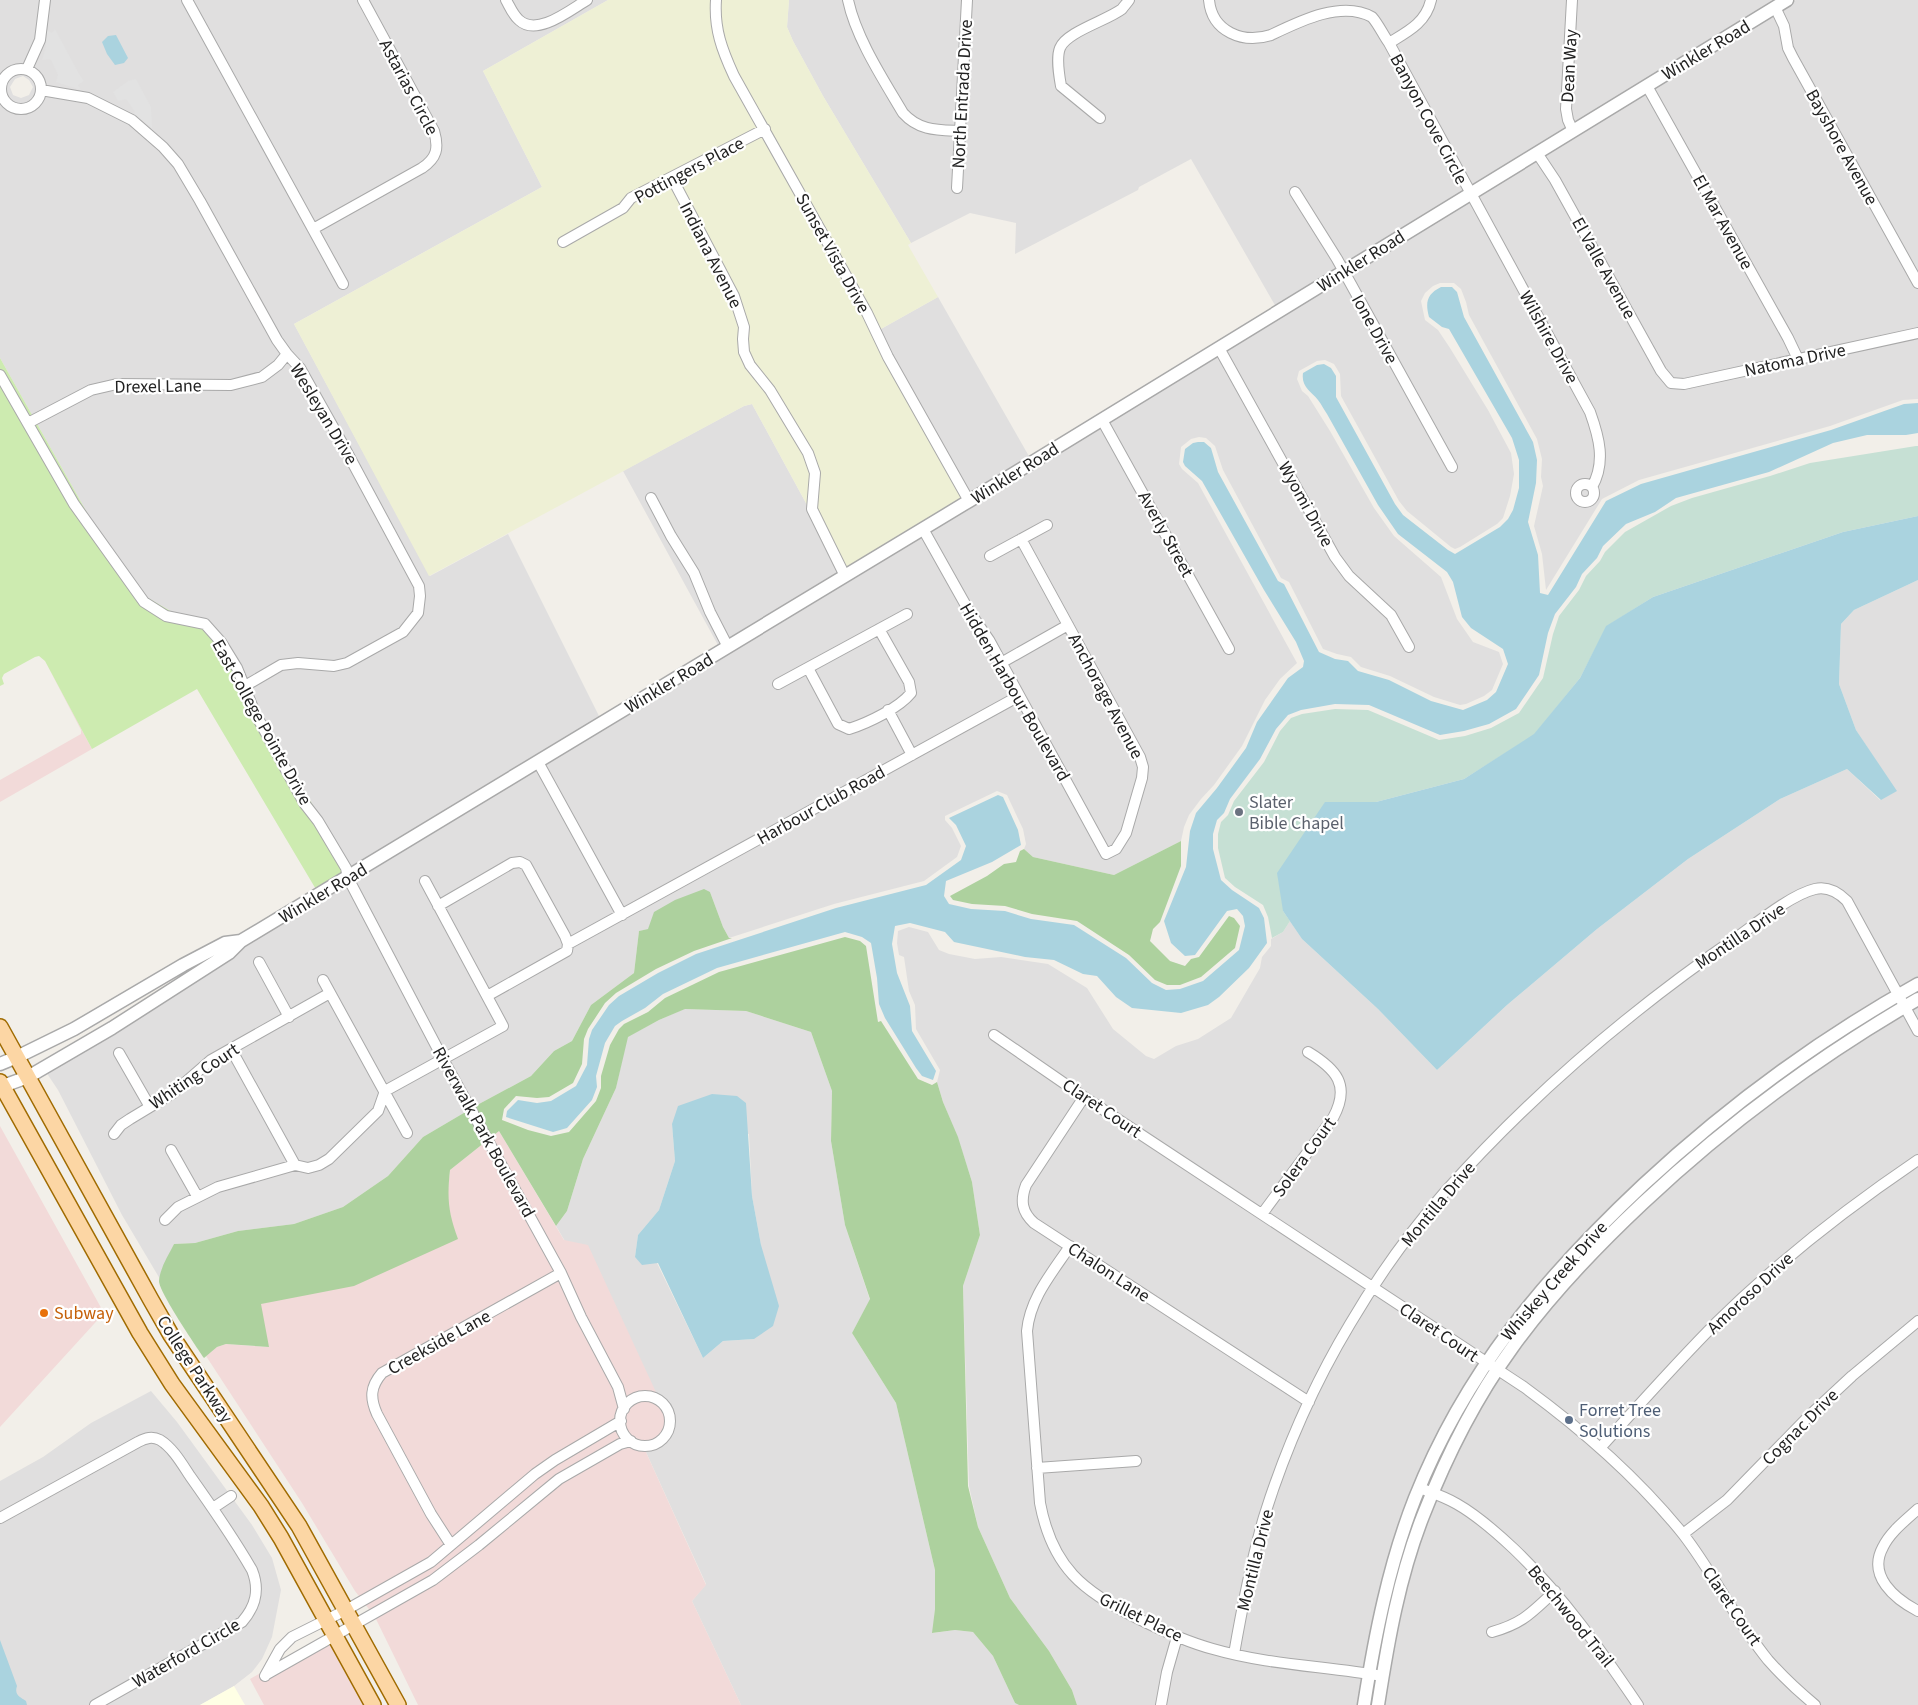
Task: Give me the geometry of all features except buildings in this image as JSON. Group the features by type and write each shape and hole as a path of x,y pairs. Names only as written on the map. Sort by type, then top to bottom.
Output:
{"main road":[{"name":"College Parkway","path":"0,1027 158,1312 294,1518 398,1705"},
{"name":"College Parkway","path":"1,1085 140,1333 172,1384 261,1506 281,1538 373,1705"}],"street":[{"path":"27,69 40,40 45,0"},
{"path":"187,0 343,284"},
{"name":"Astarias Circle","path":"313,228 422,168 431,162 437,152 438,141 434,130 363,0"},
{"path":"506,0 520,22 535,27 550,22 587,0"},
{"name":"Sunset Vista Drive","path":"716,0 715,25 721,47 734,76 863,306 888,357 969,501"},
{"path":"848,0 854,22 903,113 910,121 931,130 960,131"},
{"name":"North Entrada Drive","path":"956,188 967,0"},
{"path":"1100,118 1061,86 1060,48 1066,39 1122,9 1130,0"},
{"name":"Banyon Cove Circle","path":"1209,0 1214,16 1220,25 1238,37 1260,38 1271,35 1330,4 1342,3 1363,10 1371,16 1388,44 1470,194"},
{"name":"Banyon Cove Circle","path":"1388,44 1420,22 1426,14 1431,0"},
{"name":"Dean Way","path":"1572,0 1566,109 1568,120 1574,131"},
{"name":"Winkler Road","path":"1,1085 28,1077 162,997 229,953 241,941 924,529 1787,0"},
{"name":"Bayshore Avenue","path":"1775,7 1784,26 1792,58 1918,283"},
{"path":"20,68 27,69 38,77 41,90 37,102 27,108 15,108 1,98 1,85 7,73 20,68"},
{"name":"El Mar Avenue","path":"1647,86 1784,330 1798,359"},
{"name":"Wesleyan Drive","path":"41,90 88,98 136,123 178,164 273,332 287,354 300,368 419,586 420,605 414,620 404,632 348,663 334,666 298,663 281,665 245,686"},
{"name":"Pottingers Place","path":"563,242 623,208 632,198 764,129"},
{"name":"El Valle Avenue","path":"1537,153 1555,180 1661,371 1671,383"},
{"name":"Indiana Avenue","path":"672,178 734,296 744,327 744,352 750,365 770,390 808,453 815,473 812,508 845,576"},
{"name":"Ione Drive","path":"1295,192 1344,272 1452,467"},
{"name":"Wilshire Drive","path":"1470,194 1590,412 1597,432 1600,453 1598,476 1592,487"},
{"name":"Natoma Drive","path":"1671,383 1684,384 1918,334"},
{"name":"Wyomi Drive","path":"1219,348 1335,557 1349,576 1391,615 1409,647"},
{"name":"Drexel Lane","path":"28,423 90,390 117,384 231,385 262,377 278,365 287,354"},
{"name":"East College Pointe Drive","path":"0,375 74,504 144,602 166,616 206,624 222,642 245,686 255,713 304,803 318,821 346,868 348,878"},
{"name":"Averly Street","path":"1102,420 1229,649"},
{"path":"651,498 694,573 710,612 728,647"},
{"path":"990,556 1047,525"},
{"name":"Hidden Harbour Boulevard","path":"924,529 969,611 1001,663 1106,854"},
{"name":"Anchorage Avenue","path":"1021,540 1136,748 1142,767 1142,778 1126,833 1116,849 1106,854"},
{"path":"778,684 907,614"},
{"path":"1001,663 1068,625"},
{"path":"808,668 838,724 849,730 905,701 911,693 909,682 879,629"},
{"name":"Harbour Club Road","path":"487,996 567,951 568,944 1019,696"},
{"path":"888,710 912,755"},
{"path":"538,762 622,915"},
{"path":"438,906 512,863 520,862 526,865 568,944"},
{"name":"Riverwalk Park Boulevard","path":"348,878 443,1059 562,1274 581,1317 618,1387 624,1409"},
{"path":"164,1220 178,1206 240,1180 295,1165 308,1168 319,1165 329,1159 378,1111 385,1092 503,1026 425,881"},
{"name":"Montilla Drive","path":"1234,1654 1246,1590 1264,1517 1309,1402 1333,1354 1372,1288 1421,1222 1443,1194 1523,1111 1580,1059 1663,990 1711,954 1806,892 1829,889 1847,901 1898,994"},
{"name":"Winkler Road","path":"0,1064 74,1029 183,965 225,943 241,941"},
{"path":"259,962 289,1017"},
{"path":"323,980 407,1133"},
{"name":"Whiskey Creek Drive","path":"1364,1705 1379,1620 1390,1573 1420,1488 1447,1429 1485,1363 1513,1324 1564,1263 1612,1214 1698,1136 1784,1069 1825,1040 1898,994 1918,984"},
{"name":"Whiting Court","path":"114,1134 121,1125 173,1092 201,1067 330,993"},
{"path":"1898,994 1918,1030"},
{"name":"Whiskey Creek Drive","path":"1378,1705 1398,1595 1414,1541 1432,1493 1464,1426 1512,1347 1574,1272 1619,1226 1682,1167 1776,1092 1828,1055 1918,999"},
{"name":"Claret Court","path":"994,1035 1084,1097 1554,1409 1602,1447 1633,1478 1682,1534 1768,1660 1794,1688 1815,1705"},
{"path":"231,1049 295,1165"},
{"name":"Solera Court","path":"1262,1214 1333,1118 1340,1103 1341,1088 1335,1073 1308,1052"},
{"path":"119,1053 150,1108"},
{"name":"Chalon Lane","path":"1084,1097 1026,1185 1022,1196 1022,1206 1026,1216 1309,1402"},
{"path":"171,1150 198,1196"},
{"name":"Amoroso Drive","path":"1602,1447 1677,1363 1760,1282 1842,1214 1918,1160"},
{"name":"Grillet Place","path":"1070,1246 1035,1299 1028,1319 1027,1343 1039,1498 1045,1525 1060,1557 1074,1576 1102,1600 1177,1637 1234,1654 1382,1676"},
{"name":"Creekside Lane","path":"452,1545 431,1514 372,1404 371,1392 375,1381 382,1373 562,1274"},
{"name":"Cognac Drive","path":"1682,1534 1727,1500 1838,1389 1918,1321"},
{"path":"618,1387 636,1398"},
{"path":"647,1396 661,1401 668,1410 670,1424 663,1438 653,1444 645,1446 631,1441 622,1429 621,1421 624,1409 629,1402 636,1398 647,1396"},
{"path":"621,1421 535,1474 452,1545 421,1568 346,1610 292,1637 280,1648 265,1676 354,1626 453,1566 559,1479 620,1444 631,1441"},
{"name":"Waterford Circle","path":"0,1518 146,1438 160,1440 168,1447 213,1508 241,1551 256,1579 257,1591 254,1604 242,1622 95,1705"},
{"path":"1037,1468 1136,1460"},
{"name":"Beechwood Trail","path":"1420,1488 1457,1504 1485,1523 1539,1573 1585,1628 1638,1705"},
{"path":"213,1508 231,1496"},
{"path":"1918,1509 1883,1546 1879,1555 1878,1566 1880,1577 1886,1587 1905,1604 1918,1611"},
{"path":"1492,1632 1512,1626 1523,1620 1555,1591"},
{"path":"1161,1705 1167,1672 1177,1637"}],"shaded area":[{"path":"0,0 608,0 483,71 542,187 294,324 430,576 508,534 600,718 352,869 259,717 174,613 143,595 103,541 0,358","holes":["23,76 29,80 33,87 29,95 21,98 13,95 10,87 15,79"]},
{"path":"608,0 789,0 787,27 793,41 823,96 911,243 908,245 938,297 872,334 963,499 843,571 752,404 744,406 429,576 294,324 542,187 483,71"},
{"path":"789,0 1777,0 1276,307 1191,159 1139,187 1138,190 1015,254 1016,223 970,213 911,243 823,96 793,41 787,27"},
{"path":"1796,0 1918,0 1918,399 1903,400 1830,426 1639,480 1602,499 1546,590 1542,554 1534,526 1543,486 1541,477 1542,459 1537,439 1469,315 1461,289 1454,283 1440,283 1433,286 1425,293 1421,301 1425,320 1438,330 1450,348 1488,410 1511,453 1514,474 1510,496 1503,518 1497,524 1460,547 1455,549 1451,547 1407,511 1399,501 1341,396 1340,374 1334,364 1325,360 1317,361 1299,371 1297,379 1302,391 1308,396 1330,431 1374,508 1394,536 1441,577 1457,619 1473,642 1499,652 1503,664 1492,690 1484,696 1460,705 1434,697 1390,676 1361,667 1351,657 1323,649 1289,582 1281,578 1223,470 1215,446 1206,438 1191,439 1181,447 1179,464 1198,483 1297,663 1280,679 1265,700 1242,746 1214,785 1189,815 1181,841 1114,875 1033,857 1024,849 1026,844 1023,829 1007,795 997,791 945,816 945,820 952,828 961,846 957,857 924,881 834,904 729,938 710,892 649,929 639,931 634,973 591,1005 572,1041 554,1051 531,1076 423,1137 388,1176 343,1207 294,1224 238,1231 195,1243 174,1244 161,1272 160,1279 122,1215 58,1090 46,1072 243,946 246,946 350,883"},
{"path":"55,29 84,81 78,85 81,90 56,82 58,75 52,62 50,59 42,60 46,47 47,30 52,33"},
{"path":"136,79 151,107 152,128 134,114 135,112 126,99 118,101 113,92 128,81"},
{"path":"938,297 1030,458 963,499 872,334"},
{"path":"752,404 843,571 719,647 623,471 744,406"},
{"path":"1918,446 1918,516 1843,532 1653,597 1607,626 1580,678 1534,735 1464,779 1376,802 1325,803 1283,911 1290,921 1283,932 1272,938 1268,917 1263,905 1235,887 1225,878 1218,848 1218,834 1221,822 1228,815 1234,801 1264,762 1280,731 1291,718 1302,714 1335,709 1368,710 1439,740 1465,736 1491,728 1519,713 1543,678 1559,616 1579,590 1586,576 1600,561 1605,552 1625,532 1671,506 1692,498 1810,463"},
{"path":"1918,580 1918,978 1781,1065 1537,1286 1509,1321 1481,1360 1426,1460 1358,1705 1077,1705 1072,1690 1049,1651 1010,1598 978,1527 969,1486 963,1286 980,1235 972,1182 937,1082 940,1070 916,1029 915,1005 909,991 904,957 899,955 898,931 909,927 928,932 939,950 949,954 975,959 1001,957 1048,964 1087,988 1113,1029 1146,1056 1154,1059 1176,1046 1198,1039 1231,1018 1260,968 1262,957 1271,946 1271,939 1283,932 1290,921 1302,939 1378,1009 1437,1070 1507,1005 1597,929 1688,859 1780,799 1847,769 1880,800 1896,791 1856,730 1839,684 1841,624 1854,610"},
{"path":"45,661 92,749 0,802 0,780 81,734 81,730"},
{"path":"1918,1005 1918,1705 1383,1705 1403,1595 1427,1519 1452,1461 1490,1392 1517,1350 1555,1301 1623,1229 1664,1191 1739,1127 1823,1065"},
{"path":"684,1009 746,1011 811,1032 832,1091 831,1141 845,1225 870,1300 852,1333 896,1403 935,1570 933,1633 955,1630 973,1632 993,1656 1015,1703 1019,1705 741,1705 692,1601 706,1584 645,1450 673,1425 556,1226 567,1211 583,1159 616,1088 627,1037","holes":["672,1124 749,1134 752,1196 761,1245 754,1339 723,1341 703,1358 657,1263 635,1257 638,1235 659,1210 675,1161"]},
{"path":"0,1126 104,1313 0,1427"},
{"path":"499,1131 564,1240 588,1245 673,1426 645,1450 706,1585 692,1601 741,1705 418,1705 375,1617 355,1591 302,1503 206,1356 217,1347 226,1344 268,1347 260,1304 457,1239 451,1222 447,1198 450,1170"},
{"path":"151,1391 177,1422 252,1525 272,1558 281,1590 272,1637 262,1659 252,1672 234,1686 200,1705 0,1705 0,1481 43,1457 91,1423"},
{"path":"325,1636 363,1705 264,1705 250,1679"},
{"path":"234,1686 245,1705 200,1705"}],"green space":[{"path":"0,358 103,541 143,595 174,613 210,627 259,717 352,869 317,891 197,689 92,749 45,661 39,656 4,674 2,678 4,684 0,686"},
{"path":"1181,841 1181,866 1160,922 1153,929 1150,941 1170,961 1185,966 1191,959 1199,957 1229,916 1234,918 1240,926 1235,948 1201,977 1180,985 1167,985 1155,980 1129,955 1077,921 1032,914 1005,906 972,904 953,900 950,896 987,876 1004,864 1016,862 1020,851 1024,849 1033,857 1114,875"},
{"path":"704,889 710,892 723,927 729,938 732,938 694,951 656,969 616,993 605,1003 588,1029 584,1039 582,1064 573,1083 549,1097 516,1096 504,1109 502,1120 551,1136 569,1132 596,1101 601,1088 601,1076 610,1045 619,1029 624,1024 648,1012 665,998 719,972 845,937 860,941 866,946 878,1022 881,1021 918,1079 932,1085 937,1082 943,1102 958,1137 972,1182 980,1235 963,1286 968,1486 978,1527 1010,1598 1049,1651 1072,1690 1077,1705 1019,1705 1015,1703 993,1656 973,1632 955,1630 932,1633 935,1609 935,1570 896,1403 852,1333 870,1299 845,1225 831,1141 832,1091 811,1032 746,1011 685,1009 659,1020 628,1037 616,1088 583,1159 567,1211 556,1226 499,1131 450,1170 449,1205 458,1239 354,1286 261,1304 269,1347 226,1344 217,1347 204,1358 165,1296 159,1281 161,1271 174,1244 195,1243 238,1231 294,1224 343,1207 388,1176 423,1137 531,1076 554,1051 572,1041 591,1005 634,973 639,931 648,929 654,912 675,900"}],"water":[{"path":"116,35 128,58 124,63 115,65 107,54 102,42 108,36"},
{"path":"1441,287 1452,287 1457,292 1464,317 1533,442 1537,460 1536,483 1528,522 1538,555 1540,593 1548,595 1606,501 1641,484 1831,430 1904,404 1918,403 1918,433 1906,435 1867,435 1833,443 1769,472 1676,498 1655,512 1626,524 1603,546 1597,558 1582,574 1576,587 1555,614 1548,633 1539,675 1516,709 1489,724 1440,735 1369,705 1335,704 1301,710 1288,715 1276,729 1260,759 1230,799 1224,813 1217,820 1213,834 1213,849 1221,880 1232,890 1259,908 1264,918 1267,943 1249,968 1208,1005 1181,1013 1132,1008 1116,997 1097,976 1083,974 1054,960 1025,957 954,942 945,932 910,923 895,926 892,944 897,973 910,1006 912,1031 936,1071 933,1080 922,1076 885,1018 879,1004 871,943 862,937 845,932 717,968 663,994 645,1008 622,1021 615,1026 605,1043 596,1076 597,1087 592,1100 567,1128 553,1132 506,1117 507,1111 518,1100 537,1103 551,1101 576,1086 587,1065 589,1039 592,1030 609,1005 619,996 658,973 696,954 836,908 926,885 961,860 966,846 956,825 949,818 998,795 1003,797 1018,830 1021,845 992,862 946,881 944,896 949,904 971,909 1005,911 1031,919 1074,925 1126,958 1152,983 1166,990 1180,989 1203,981 1239,950 1245,926 1243,916 1237,909 1227,911 1195,955 1185,956 1171,943 1164,921 1186,867 1190,831 1196,813 1246,748 1257,722 1288,678 1303,667 1304,661 1296,642 1202,481 1185,466 1183,462 1185,449 1198,442 1204,442 1211,448 1218,472 1278,581 1284,584 1319,652 1335,659 1348,661 1358,671 1389,680 1431,701 1463,710 1487,700 1496,692 1508,664 1503,649 1471,628 1462,617 1453,582 1447,572 1398,534 1378,505 1327,414 1305,385 1303,378 1303,373 1317,365 1324,364 1331,368 1336,376 1336,397 1395,504 1403,515 1448,550 1455,554 1500,527 1513,510 1519,488 1519,460 1512,438 1449,329 1442,327 1429,317 1428,299"},
{"path":"1918,516 1918,580 1854,610 1841,624 1839,684 1856,730 1897,791 1881,800 1847,769 1780,799 1688,859 1597,929 1507,1005 1437,1070 1378,1009 1302,939 1283,911 1277,873 1325,802 1376,802 1464,779 1534,734 1580,678 1606,626 1653,597 1843,532"},
{"path":"712,1094 737,1096 746,1103 752,1196 761,1245 779,1306 773,1326 754,1339 723,1341 703,1358 658,1263 642,1265 635,1257 638,1235 659,1210 675,1161 672,1124 678,1106"},
{"path":"0,1640 17,1686 17,1694 26,1701 27,1705 0,1705"}],"place":[{"name":"Slater Bible Chapel","path":"1239,812"},
{"name":"Subway","path":"44,1313"},
{"name":"Forret Tree Solutions","path":"1569,1420"}]}
